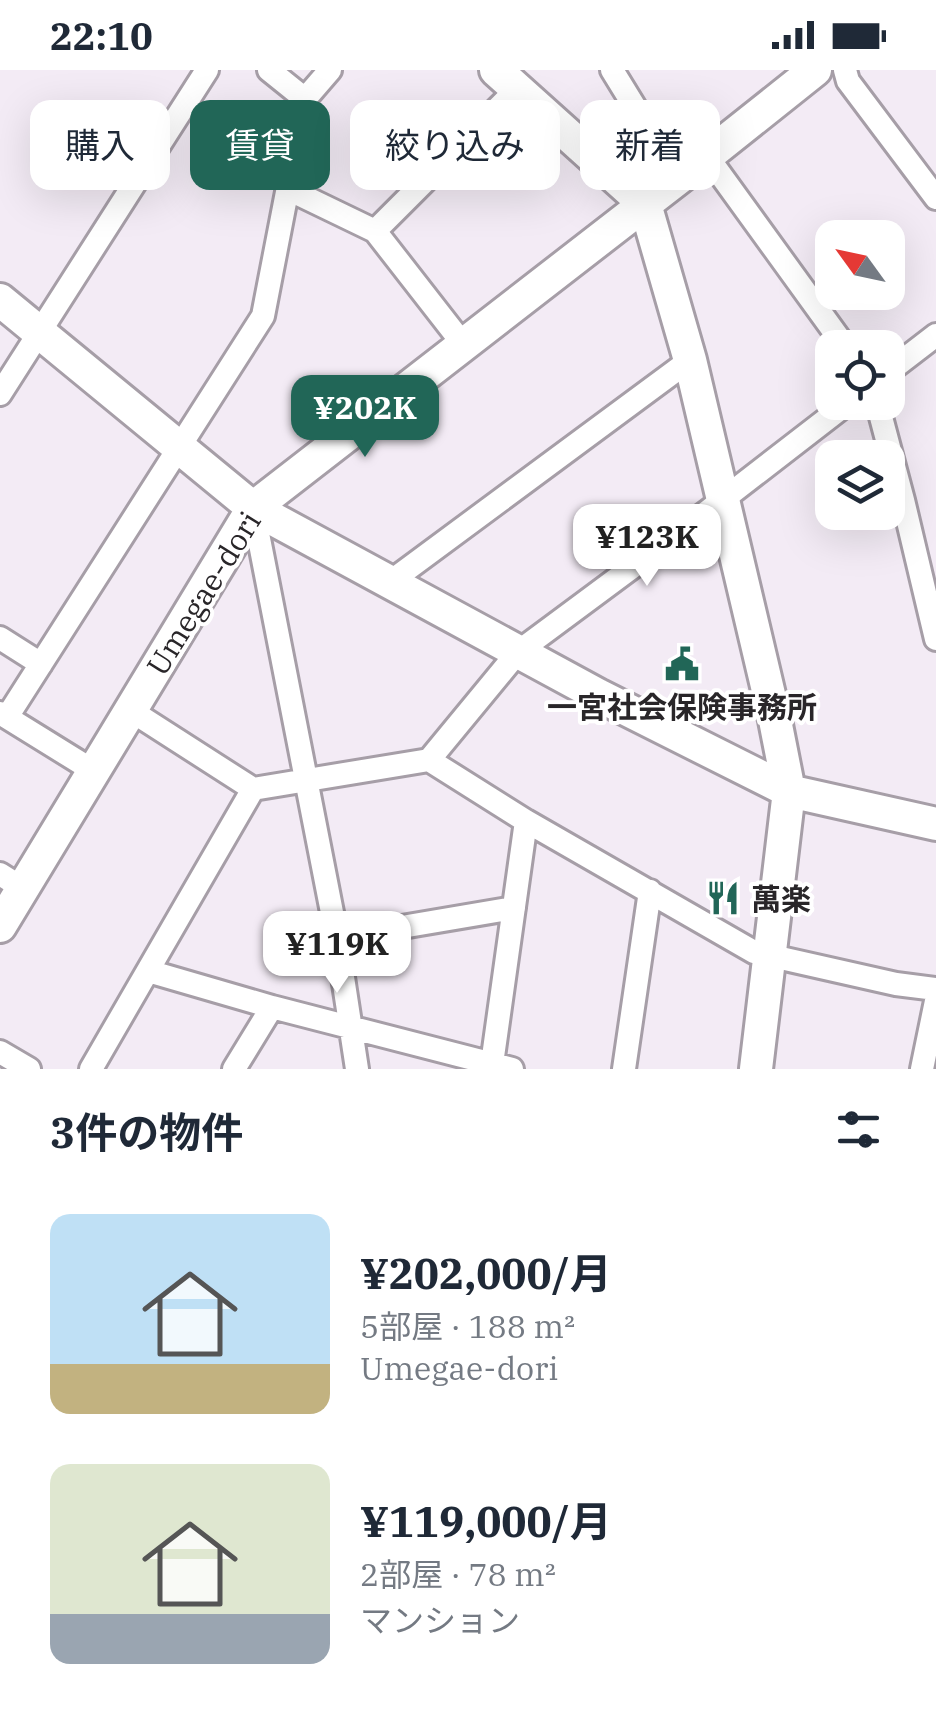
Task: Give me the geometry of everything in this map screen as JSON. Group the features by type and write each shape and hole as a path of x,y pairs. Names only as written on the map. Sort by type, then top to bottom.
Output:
{"street":[{"path":"0,394 208,70"},
{"path":"269,70 305,99 330,70"},
{"name":"Umegae-dori","path":"720,146 815,70"},
{"path":"845,70 848,81 936,198"},
{"path":"621,74 636,100"},
{"path":"375,231 507,79 645,204 690,360 788,790 756,1069"},
{"path":"720,173 833,330"},
{"path":"92,770 4,715 41,664 263,316 288,190"},
{"path":"290,190 375,231 462,344"},
{"name":"Umegae-dori","path":"0,926 11,881 92,770 253,508 663,190"},
{"path":"0,300 253,508 598,695 788,790 936,824"},
{"path":"905,359 936,335"},
{"path":"390,582 690,360"},
{"path":"130,710 253,790 429,760 518,652 825,420"},
{"path":"882,420 936,639"},
{"path":"253,508 337,938 357,1069"},
{"path":"0,638 41,664"},
{"path":"429,760 526,821 754,952 896,984 936,989"},
{"path":"91,1069 253,790"},
{"path":"148,972 502,1066 514,908 526,821"},
{"path":"624,1069 650,892"},
{"path":"337,938 514,908"},
{"path":"922,1069 936,1001"},
{"path":"234,1069 272,1007"},
{"path":"0,1052 29,1069"}],"place":[{"name":"一宮社会保険事務所","path":"682,664"},
{"name":"萬楽","path":"723,898"}]}
